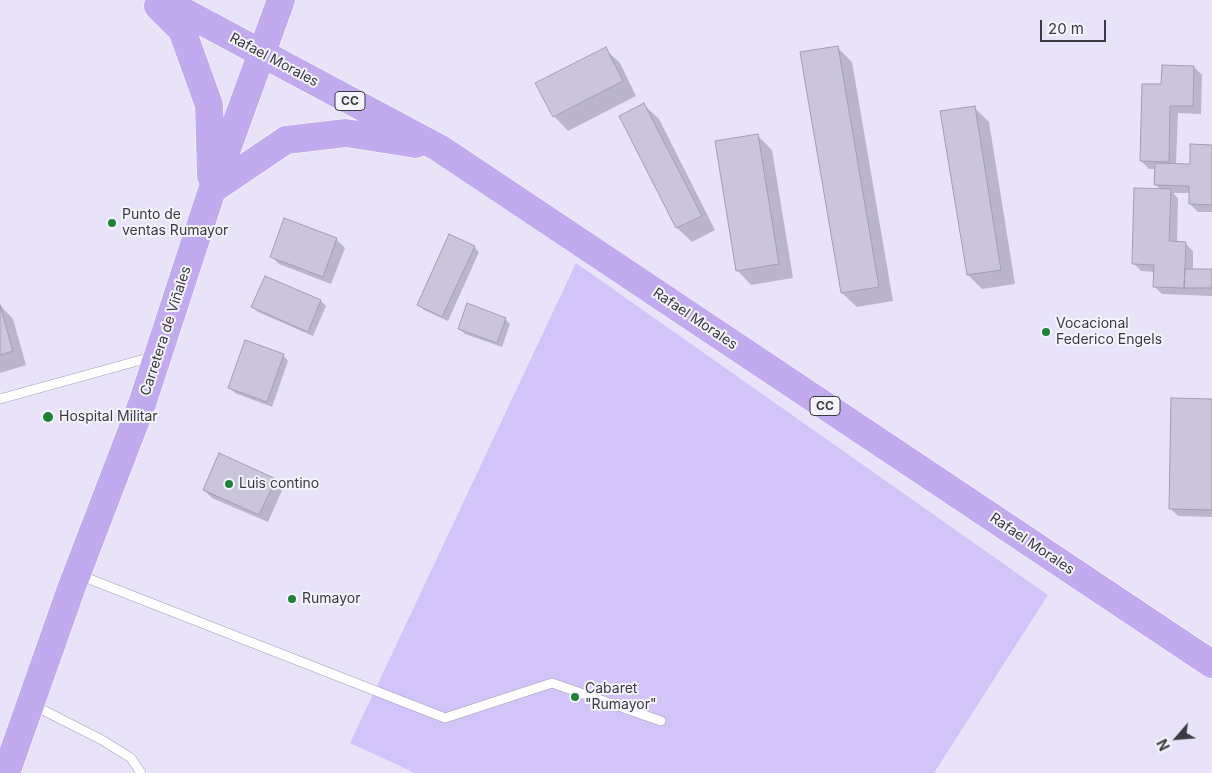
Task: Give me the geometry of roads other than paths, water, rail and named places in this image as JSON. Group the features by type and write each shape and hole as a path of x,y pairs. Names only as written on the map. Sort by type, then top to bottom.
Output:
{"main road":[{"path":"151,0 182,30 209,105 212,190"},
{"name":"Rafael Morales","path":"162,0 439,148 1212,664"},
{"name":"Carretera de Viñales","path":"6,773 76,574 142,404 212,190 281,0"},
{"path":"212,190 286,140 346,133 439,148"}],"lane":[{"path":"0,399 158,355"},
{"path":"76,574 445,718 552,683 662,721"},
{"path":"30,704 102,740 131,758 141,773"}],"place":[{"name":"Punto de ventas Rumayor","path":"112,223"},
{"name":"Vocacional Federico Engels","path":"1046,332"},
{"name":"Hospital Militar","path":"48,417"},
{"name":"Luis contino","path":"229,484"},
{"name":"Rumayor","path":"292,599"},
{"name":"Cabaret \"Rumayor\"","path":"575,697"}]}
